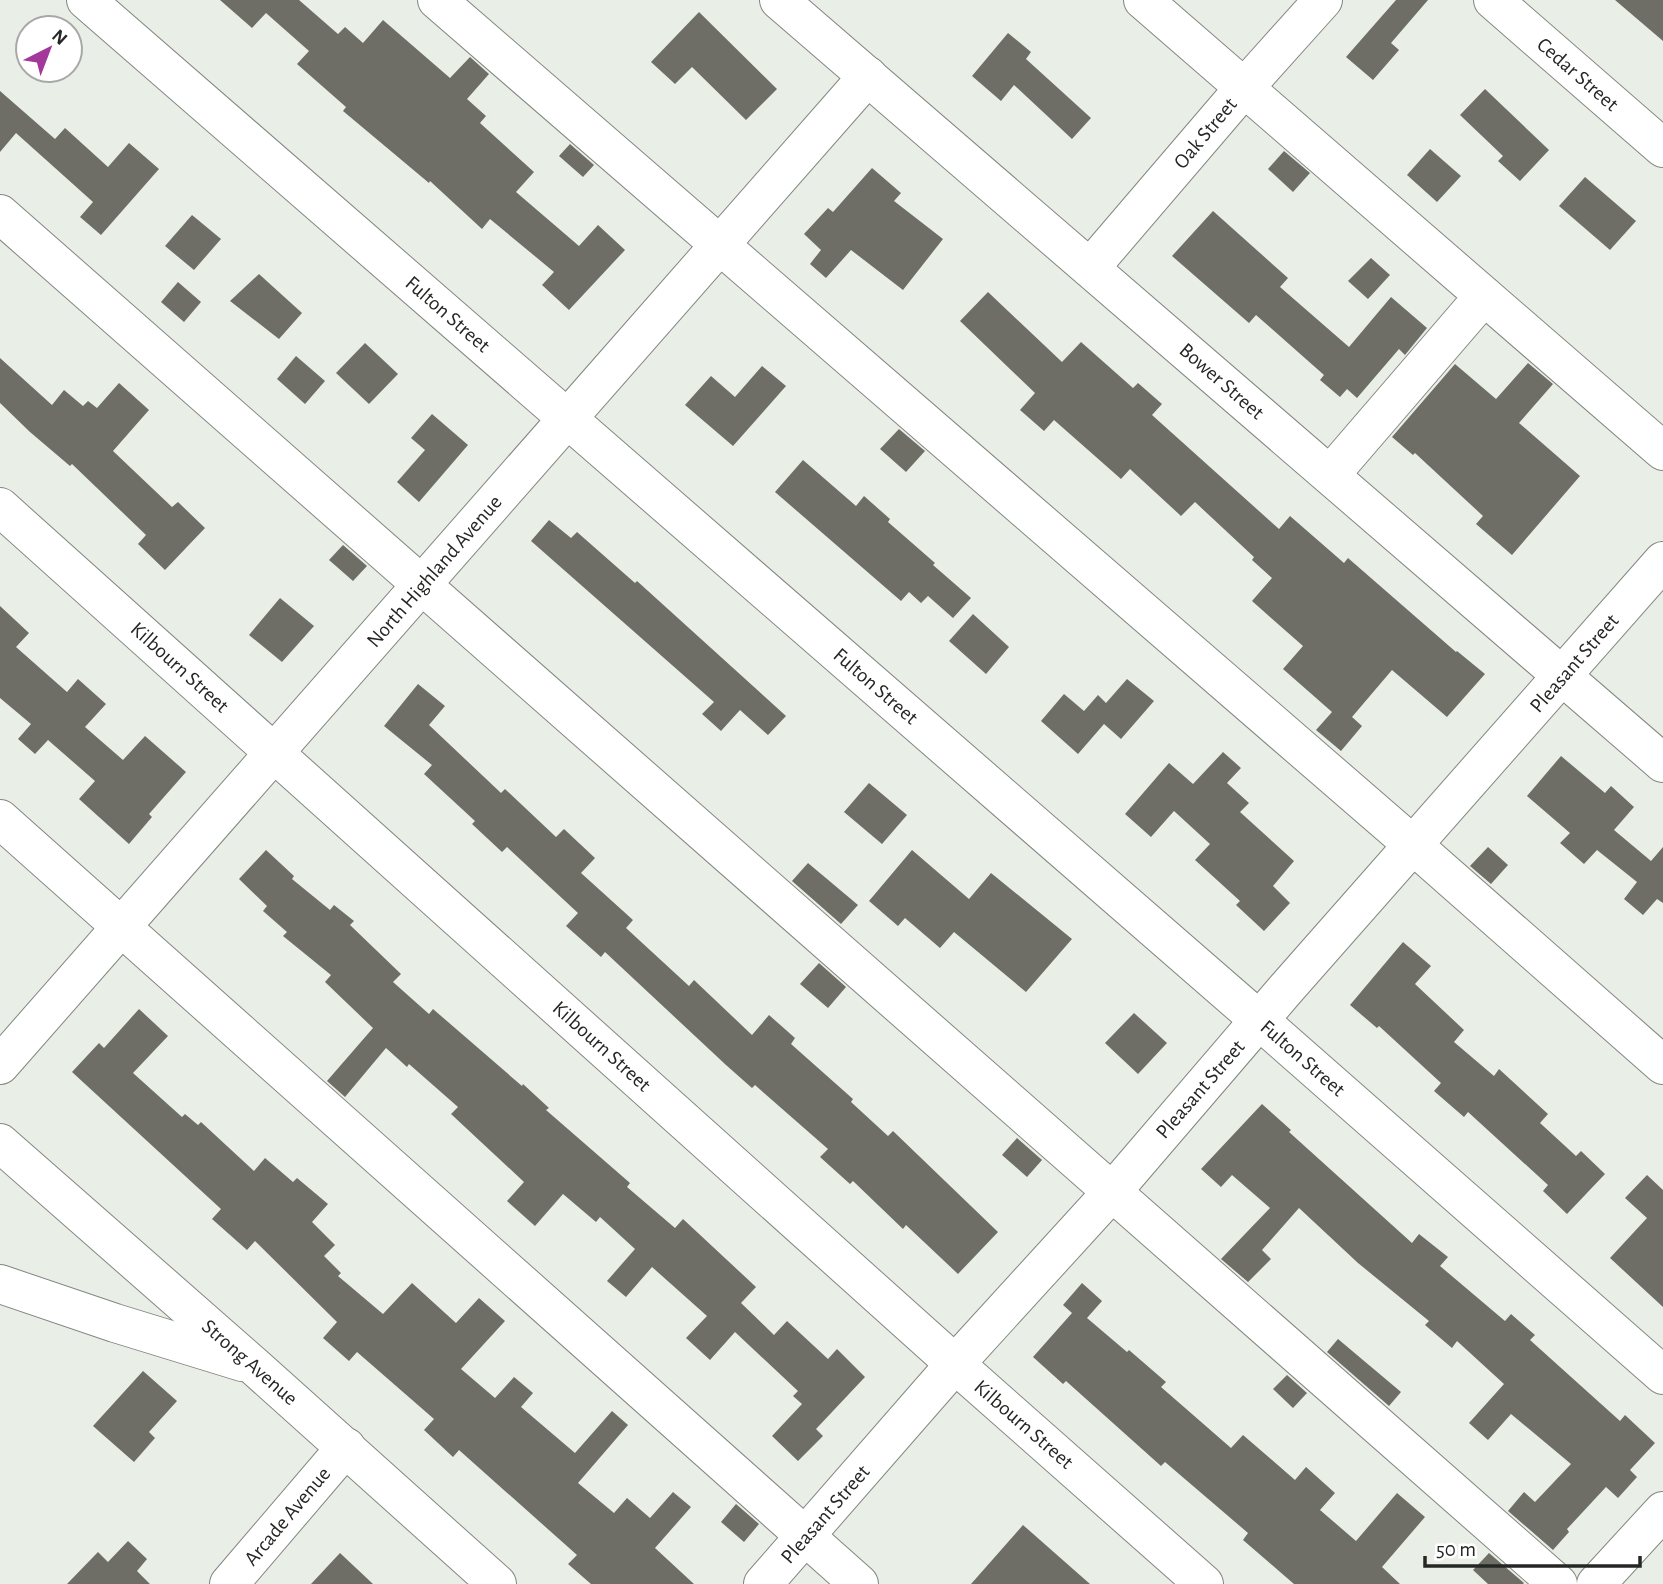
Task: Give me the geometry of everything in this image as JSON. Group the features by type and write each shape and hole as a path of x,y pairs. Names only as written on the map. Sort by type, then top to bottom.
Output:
{"street":[{"name":"Fulton Street","path":"86,0 1663,1375"},
{"path":"437,0 1413,845 1663,1066"},
{"name":"Bower Street","path":"779,0 1663,763"},
{"path":"1143,0 1663,451"},
{"name":"Oak Street","path":"1090,268 1323,0"},
{"name":"Cedar Street","path":"1493,0 1663,148"},
{"name":"North Highland Avenue","path":"0,1065 868,76"},
{"path":"0,214 1558,1584"},
{"path":"1330,475 1485,296"},
{"name":"Kilbourn Street","path":"0,507 1204,1584"},
{"name":"Pleasant Street","path":"763,1584 955,1364 1111,1193 1259,1020 1663,561"},
{"path":"0,819 859,1584"},
{"name":"Strong Avenue","path":"0,1143 346,1447 497,1584"},
{"path":"0,1284 254,1366"},
{"name":"Arcade Avenue","path":"229,1584 346,1447"},
{"path":"1606,1581 1663,1511"}],"building":[{"path":"220,0 299,0 338,34 345,27 363,43 383,20 450,78 470,57 489,74 467,99 486,116 480,123 534,172 516,192 579,246 598,225 625,250 569,310 542,285 554,272 490,219 482,229 430,181 429,183 343,111 346,107 297,64 309,51 266,13 252,28"},
{"path":"1396,0 1428,0 1391,43 1399,50 1373,80 1346,57"},
{"path":"1615,0 1663,0 1663,41"},
{"path":"699,12 777,89 746,120 692,67 675,84 651,62"},
{"path":"1008,33 1031,52 1026,59 1091,118 1072,139 1014,85 1001,101 972,76"},
{"path":"1485,89 1549,150 1520,181 1498,161 1503,156 1460,115"},
{"path":"0,91 55,139 65,128 108,167 129,143 159,169 101,235 80,217 93,202 16,133 0,152"},
{"path":"570,144 594,165 583,177 559,156"},
{"path":"1430,149 1461,176 1437,202 1407,175"},
{"path":"1284,151 1310,173 1293,192 1268,169"},
{"path":"872,168 901,193 894,201 943,239 903,290 851,250 826,278 810,264 821,250 804,234 828,208 833,212"},
{"path":"1585,177 1636,221 1610,250 1559,206"},
{"path":"1213,211 1288,278 1280,287 1349,347 1391,297 1427,328 1405,355 1399,349 1357,398 1347,389 1340,397 1320,380 1324,375 1256,315 1249,323 1172,256"},
{"path":"192,215 221,239 194,270 165,246"},
{"path":"1371,258 1390,275 1368,299 1348,281"},
{"path":"259,274 302,313 279,339 230,301"},
{"path":"178,282 201,302 184,322 161,302"},
{"path":"988,292 1062,362 1081,342 1133,388 1138,383 1162,404 1152,415 1279,529 1290,516 1344,563 1348,558 1485,674 1447,717 1392,670 1352,717 1362,726 1341,751 1316,730 1332,712 1283,669 1303,646 1252,601 1272,578 1252,560 1254,557 1195,502 1181,516 1130,469 1121,479 1054,420 1044,431 1020,410 1035,393 960,321"},
{"path":"365,343 398,374 369,404 336,373"},
{"path":"296,356 325,381 305,404 277,379"},
{"path":"0,358 52,405 64,390 83,406 88,401 97,408 119,383 149,410 113,451 172,507 178,502 205,528 165,570 138,544 146,535 72,464 70,466 0,403"},
{"path":"1528,363 1553,384 1519,423 1580,476 1512,555 1476,524 1483,516 1415,453 1413,455 1392,437 1455,364 1496,399"},
{"path":"762,366 786,386 733,446 685,405 711,376 735,397"},
{"path":"432,414 468,445 419,502 397,482 425,450 411,438"},
{"path":"899,429 925,451 906,472 880,449"},
{"path":"803,460 856,506 864,496 890,519 888,522 935,563 933,565 971,598 953,618 928,596 921,603 909,592 901,601 775,492"},
{"path":"549,520 571,538 577,532 635,583 637,581 786,716 768,735 740,710 721,731 702,714 714,702 531,541"},
{"path":"343,545 367,566 353,581 329,560"},
{"path":"280,598 314,626 282,662 249,635"},
{"path":"0,606 29,633 16,647 67,692 78,679 106,704 85,727 123,760 145,736 186,772 149,814 152,817 129,844 79,799 95,781 48,740 35,754 18,739 31,724 0,698"},
{"path":"973,614 1009,647 986,674 949,641"},
{"path":"1127,679 1154,701 1121,739 1104,724 1078,754 1041,721 1064,694 1084,711 1098,695 1106,703"},
{"path":"418,684 445,706 429,725 501,793 505,789 556,837 564,829 595,858 581,873 633,920 626,928 689,986 694,980 752,1035 769,1015 795,1038 791,1044 853,1099 851,1102 888,1136 893,1131 998,1232 958,1274 906,1225 903,1229 853,1181 850,1184 820,1157 828,1149 755,1085 752,1088 605,952 601,957 566,926 578,913 507,847 502,852 472,824 475,821 424,774 432,765 384,726"},
{"path":"1223,752 1241,768 1227,783 1249,803 1240,812 1294,861 1273,886 1290,903 1264,931 1236,905 1240,901 1195,860 1210,844 1174,811 1151,837 1125,814 1169,763 1193,784"},
{"path":"1561,756 1605,793 1611,786 1634,807 1614,830 1651,861 1663,847 1663,903 1657,899 1643,915 1624,899 1637,882 1597,850 1584,864 1560,843 1570,833 1527,796"},
{"path":"869,783 907,815 882,844 844,812"},
{"path":"1488,847 1508,865 1491,884 1470,866"},
{"path":"266,850 294,876 292,879 330,910 334,905 354,921 350,925 401,974 393,982 429,1014 433,1009 522,1086 523,1084 549,1108 546,1110 630,1183 627,1187 675,1228 683,1219 756,1287 741,1303 774,1335 787,1321 828,1359 837,1349 865,1377 816,1429 823,1436 798,1461 772,1436 802,1404 793,1396 798,1391 735,1332 710,1360 686,1338 707,1316 652,1267 626,1297 607,1281 635,1249 600,1217 596,1222 563,1194 535,1226 507,1201 524,1182 451,1114 458,1107 409,1064 407,1067 386,1048 345,1097 327,1081 373,1028 325,982 331,975 283,936 287,932 263,911 267,906 239,879"},
{"path":"912,850 969,899 991,873 1072,939 1026,992 954,932 940,948 905,918 898,926 869,901"},
{"path":"808,863 858,905 841,924 792,881"},
{"path":"1403,942 1431,966 1415,984 1464,1030 1454,1042 1494,1076 1499,1069 1548,1114 1540,1123 1576,1156 1581,1151 1605,1174 1567,1214 1543,1191 1548,1185 1468,1112 1464,1117 1434,1091 1441,1083 1379,1026 1377,1028 1350,1005"},
{"path":"819,963 846,987 828,1008 800,984"},
{"path":"139,1009 168,1036 133,1073 182,1117 185,1114 198,1125 201,1122 254,1171 265,1158 293,1182 297,1178 328,1204 312,1222 335,1245 324,1256 341,1273 338,1276 383,1314 412,1283 456,1323 479,1298 505,1321 461,1369 495,1398 514,1377 533,1393 521,1407 575,1453 612,1411 628,1425 578,1483 614,1513 627,1498 650,1518 673,1492 691,1507 655,1548 694,1584 591,1584 568,1564 577,1555 459,1450 453,1457 424,1430 434,1419 357,1352 349,1361 323,1338 337,1322 255,1241 247,1250 212,1219 221,1209 72,1072 99,1043 104,1048"},
{"path":"1134,1013 1167,1043 1138,1074 1105,1043"},
{"path":"1262,1104 1291,1130 1289,1132 1412,1243 1419,1234 1448,1257 1440,1266 1505,1321 1511,1314 1535,1335 1530,1340 1620,1421 1625,1415 1655,1443 1630,1470 1637,1477 1618,1498 1606,1487 1567,1529 1569,1532 1553,1550 1508,1511 1524,1492 1535,1502 1571,1464 1511,1414 1488,1440 1469,1423 1504,1384 1457,1341 1452,1348 1425,1325 1429,1321 1358,1263 1299,1208 1262,1250 1271,1259 1248,1282 1221,1259 1270,1208 1232,1175 1221,1187 1201,1169"},
{"path":"1017,1138 1042,1160 1027,1177 1002,1155"},
{"path":"1647,1175 1663,1190 1663,1307 1610,1258 1647,1218 1625,1198"},
{"path":"1082,1283 1102,1301 1087,1318 1166,1382 1161,1387 1231,1448 1243,1435 1295,1480 1306,1467 1335,1493 1320,1510 1356,1541 1397,1493 1425,1517 1382,1567 1400,1584 1294,1584 1243,1540 1248,1533 1165,1462 1161,1466 1066,1381 1063,1384 1033,1357 1072,1313 1063,1305"},
{"path":"1338,1339 1401,1392 1389,1406 1327,1352"},
{"path":"143,1371 177,1401 149,1432 155,1438 134,1462 93,1426"},
{"path":"1287,1375 1307,1393 1293,1408 1273,1389"},
{"path":"736,1504 759,1524 744,1542 721,1522"},
{"path":"1023,1525 1090,1584 971,1584"},
{"path":"128,1541 147,1559 137,1571 150,1584 67,1584 98,1552 108,1562"},
{"path":"340,1553 373,1584 311,1584"},
{"path":"1489,1553 1524,1583 1488,1584 1473,1570"}]}
